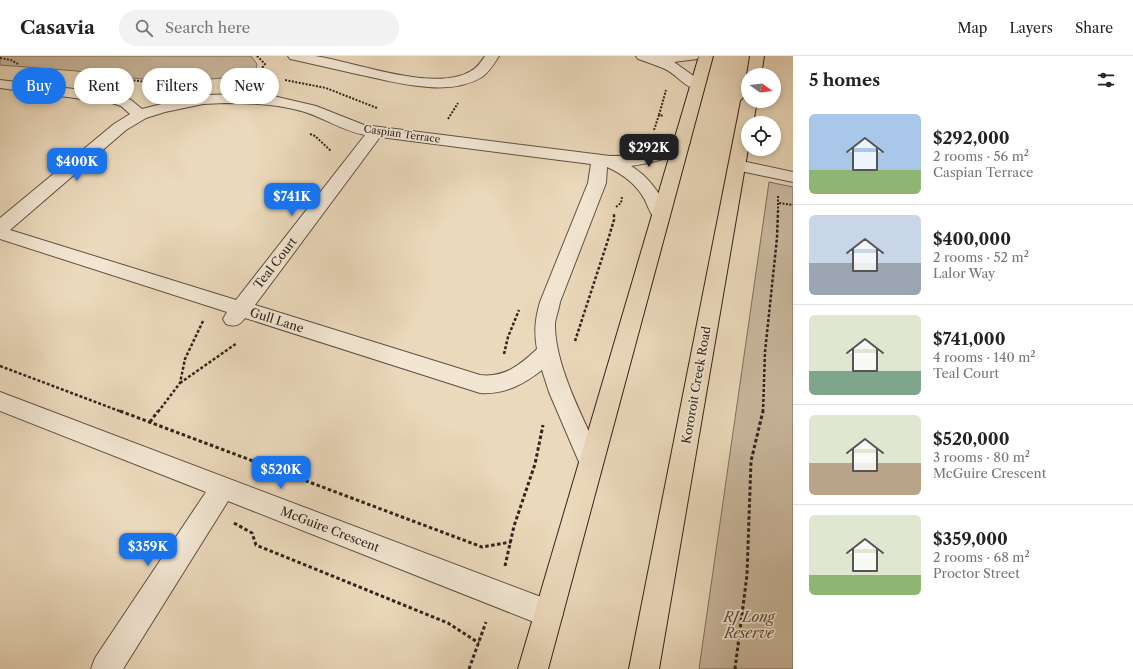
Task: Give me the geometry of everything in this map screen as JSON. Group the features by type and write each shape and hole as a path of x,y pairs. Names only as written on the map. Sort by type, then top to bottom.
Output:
{"main road":[{"path":"533,669 706,56"},
{"path":"755,68 757,56"},
{"name":"Kororoit Creek Road","path":"644,669 748,108"}],"street":[{"path":"295,56 406,80 432,82 455,81 474,76 481,72 492,56"},
{"path":"643,56 671,66 697,85"},
{"path":"649,56 674,58 692,56"},
{"path":"0,84 115,99 126,103 140,116"},
{"name":"Caspian Terrace","path":"0,228 120,127 140,116 175,105 196,102 229,99 261,100 306,108 353,127 376,132 621,162 640,161 664,153 682,143"},
{"name":"Teal Court","path":"236,314 376,132"},
{"path":"591,462 560,392 548,352 545,335 548,311 597,183 600,160"},
{"name":"Caspian Terrace","path":"600,160 618,166 638,179 654,198 661,216"},
{"path":"737,165 793,177"},
{"name":"Gull Lane","path":"0,233 236,314 483,385 491,385 510,379 533,365 548,352"},
{"name":"McGuire Crescent","path":"0,400 549,614"},
{"path":"106,669 223,487"}],"path":[{"path":"257,56 265,64 262,68"},
{"path":"0,58 10,60 23,66"},
{"path":"284,80 326,88 379,109"},
{"path":"652,135 659,115 689,120"},
{"path":"442,119 455,121"},
{"path":"308,133 315,136 329,148 334,156 355,161"},
{"path":"735,669 747,575 751,461 763,414 765,352 772,291 779,202 776,173"},
{"path":"779,202 793,205"},
{"path":"0,366 482,547 511,542"},
{"path":"208,511 252,533 256,545 448,623 479,643"}],"green space":[{"path":"0,56 251,56 257,64 256,68 220,68 220,78 212,79 212,68 142,68 142,79 134,78 134,68 74,68 74,71 66,70 66,68 38,68 0,65"},
{"name":"RJ Long Reserve","path":"769,182 793,187 793,669 699,669"}]}
